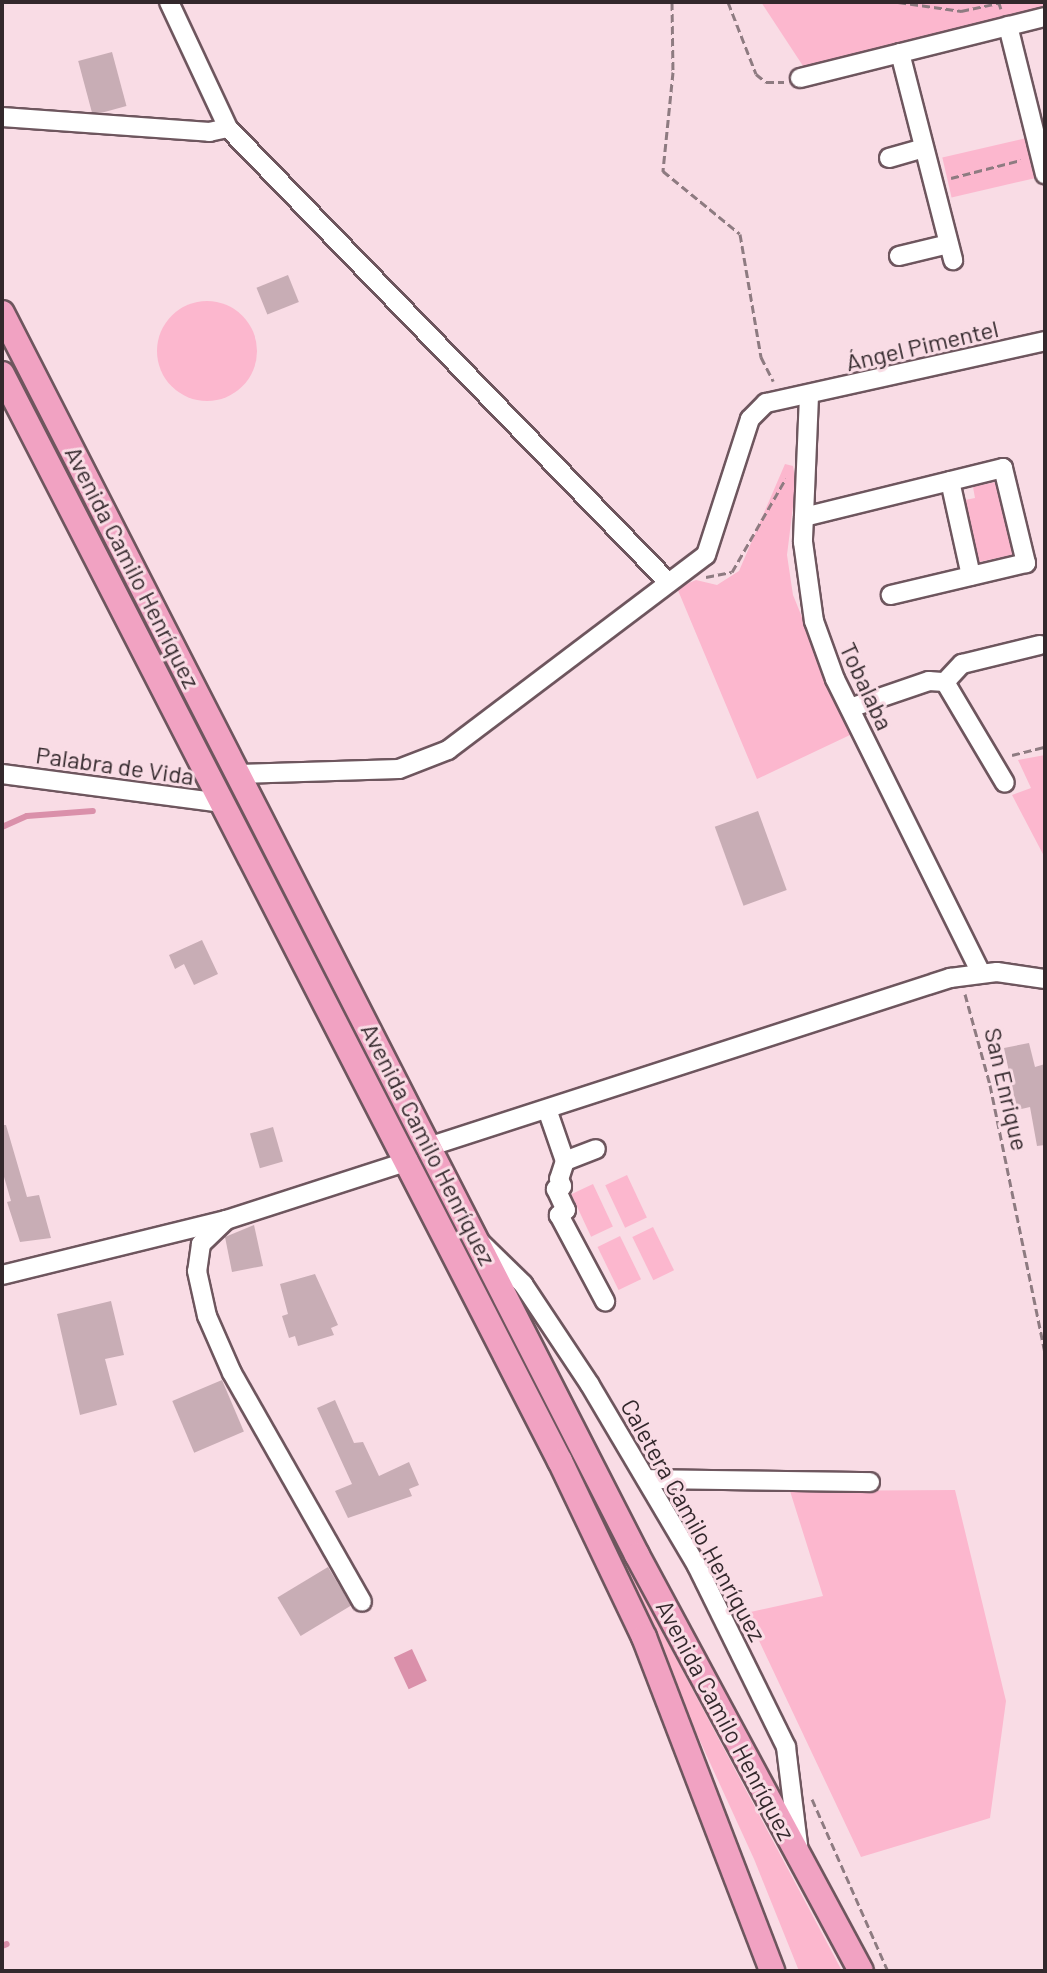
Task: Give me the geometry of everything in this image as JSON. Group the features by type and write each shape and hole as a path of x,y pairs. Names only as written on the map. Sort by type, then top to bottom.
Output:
{"main road":[{"name":"Avenida Camilo Henríquez","path":"2,313 431,1146 637,1555 861,1971"},
{"name":"Avenida Camilo Henríquez","path":"2,374 221,803 409,1161 644,1637 772,1971"}],"street":[{"path":"169,2 228,128 668,582"},
{"path":"800,78 1045,17"},
{"path":"1008,26 1043,165"},
{"path":"899,256 951,252 900,53"},
{"path":"2,117 209,132 228,128"},
{"path":"889,158 924,148"},
{"name":"Ángel Pimentel","path":"782,400 1045,341"},
{"name":"Tobalaba","path":"809,396 804,568 814,621 850,708 981,973"},
{"path":"239,774 399,769 448,750 668,582 687,573 706,555 750,419 766,403 782,400"},
{"path":"804,517 1003,468 1026,563 891,595"},
{"path":"950,481 971,576"},
{"path":"945,682 962,664 1040,645"},
{"path":"850,708 929,681 945,682"},
{"path":"945,682 1005,783"},
{"name":"Palabra de Vida","path":"2,774 221,803"},
{"path":"431,1146 548,1112 953,977 981,973 1045,979"},
{"path":"548,1112 565,1161 559,1179 562,1186 556,1189 566,1210 559,1215 605,1301"},
{"path":"565,1161 596,1149"},
{"path":"2,1275 226,1220 409,1161"},
{"path":"226,1220 201,1244 197,1271 207,1316 232,1373 362,1602"},
{"name":"Caletera Camilo Henríquez","path":"479,1241 523,1284 697,1566 786,1747 799,1856"},
{"path":"646,1479 870,1482"}],"path":[{"path":"672,2 673,72 663,171 740,234 761,357 782,400"},
{"path":"728,2 761,79 773,84 800,78"},
{"path":"898,2 961,11 998,2 1008,26"},
{"path":"933,183 1043,165"},
{"path":"687,573 710,578 732,572 752,545 775,492 790,472 808,471"},
{"path":"992,759 1045,747"},
{"name":"San Enrique","path":"953,977 990,1085 1045,1353"},
{"path":"808,1787 888,1971"}],"shaded area":[{"path":"761,2 1043,2 1045,6 803,66"},
{"path":"1031,137 1040,177 952,197 942,157"},
{"path":"207,301 235,309 249,323 257,351 249,379 235,393 207,401 179,393 165,379 157,351 165,323 179,309"},
{"path":"785,464 793,466 796,482 787,555 793,595 850,735 757,779 677,588 696,580 717,585 739,571"},
{"path":"1000,481 1016,554 974,563 960,501 975,498 973,487"},
{"path":"1045,755 1045,858 1012,795 1031,788 1018,760"},
{"path":"627,1175 647,1218 625,1228 605,1185"},
{"path":"593,1184 613,1227 591,1237 571,1194"},
{"path":"653,1227 674,1270 653,1280 632,1237"},
{"path":"620,1236 641,1279 619,1290 598,1247"},
{"path":"524,1356 582,1458 662,1632 842,1971 799,1971 754,1859"},
{"path":"955,1490 1006,1701 990,1818 861,1857 746,1613 823,1596 790,1491"},
{"path":"412,1649 427,1681 409,1689 394,1657"}],"building":[{"path":"112,52 126,106 93,115 78,61"},
{"path":"288,275 299,302 267,315 256,288"},
{"path":"758,811 787,890 744,906 715,827"},
{"path":"202,940 218,974 194,985 184,964 175,969 169,955"},
{"path":"1029,1043 1035,1067 1045,1064 1045,1145 1037,1146 1030,1107 1017,1110 1004,1048"},
{"path":"2,1125 6,1125 27,1197 39,1195 51,1238 20,1242 7,1202 11,1201 2,1170"},
{"path":"273,1127 283,1162 260,1168 250,1134"},
{"path":"254,1225 263,1266 232,1272 225,1237"},
{"path":"315,1274 338,1325 331,1328 334,1335 298,1346 295,1336 289,1338 282,1316 288,1314 280,1284"},
{"path":"111,1301 124,1355 105,1359 117,1405 80,1415 57,1314"},
{"path":"222,1380 244,1432 194,1453 172,1401"},
{"path":"335,1400 354,1443 363,1442 379,1476 409,1462 419,1485 409,1489 412,1496 348,1518 335,1491 352,1484 317,1408"},
{"path":"328,1567 351,1606 301,1636 277,1597"}],"waterway":[{"path":"2,827 27,816 93,811"},
{"path":"2,1946 7,1944"}]}
